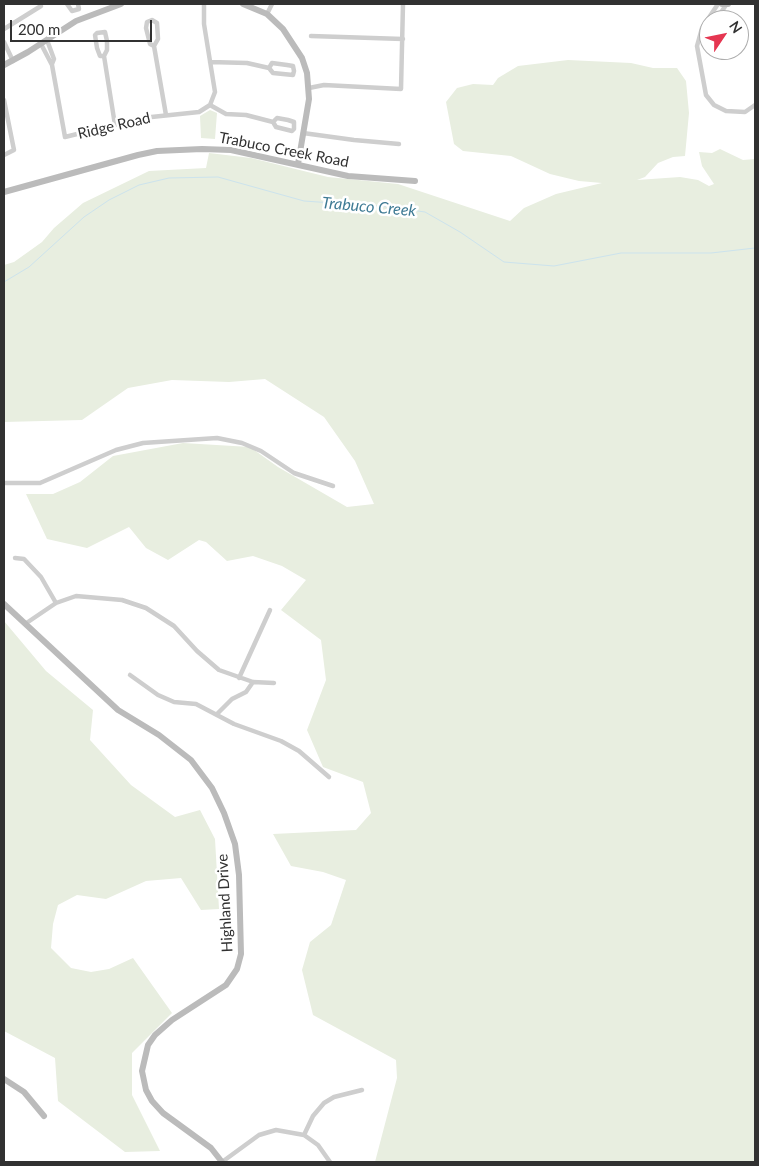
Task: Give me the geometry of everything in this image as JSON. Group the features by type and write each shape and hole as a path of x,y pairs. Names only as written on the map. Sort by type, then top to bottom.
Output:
{"street":[{"path":"4,28 41,6 40,4"},
{"path":"68,4 72,11 78,9 78,4"},
{"path":"4,64 44,42 76,21 121,4"},
{"path":"204,4 204,24 215,92 210,105 226,114 273,122"},
{"path":"243,4 267,14 295,44 307,73 309,88 298,164"},
{"path":"267,14 272,4"},
{"path":"309,88 324,85 401,89 403,4"},
{"path":"154,46 150,44 146,28 147,22 152,20 156,23 158,38 154,46 166,115"},
{"path":"104,56 100,56 96,48 95,35 97,32 105,32 107,50 104,56 115,125"},
{"path":"311,36 403,39"},
{"path":"699,38 697,46 698,61 709,100 721,110 732,112 745,112 755,105"},
{"path":"4,42 13,60"},
{"name":"Ridge Road","path":"44,42 54,59 52,65 63,136 166,115 199,112 210,105"},
{"path":"210,62 247,63 269,68 273,73 293,75 294,72 293,66 287,65 272,63 269,68"},
{"path":"4,100 14,150 4,155"},
{"path":"303,133 400,144"},
{"name":"Trabuco Creek Road","path":"4,192 157,151 202,149 231,150 348,176 415,181"},
{"path":"4,483 40,483 116,450 143,443 217,438 242,443 261,451 294,474 333,486"},
{"path":"15,558 24,559 41,577 56,603"},
{"path":"25,624 56,603 76,596 96,596 122,600 146,608 174,626 196,651 219,670 253,682 274,683"},
{"name":"Highland Drive","path":"4,604 118,710 159,736 191,760 212,788 230,828 239,875 241,954 237,969 226,985 172,1020 155,1034 148,1044 142,1071 146,1090 152,1101 163,1113 211,1148 222,1162"},
{"path":"238,678 270,610"},
{"path":"130,674 158,695 174,702 196,704 234,724 281,741 298,751 329,777"},
{"path":"217,714 232,699 246,692 253,682"},
{"path":"4,1079 24,1092 44,1116"},
{"path":"304,1136 313,1116 324,1104 334,1097 362,1090"},
{"path":"222,1162 259,1135 276,1130 304,1136 318,1145 330,1162"}],"shaded area":[{"path":"568,60 631,63 653,68 677,68 686,81 689,113 685,156 673,157 658,163 645,177 637,180 680,177 698,180 709,186 714,184 702,166 699,152 712,153 720,149 743,160 755,159 755,1162 375,1162 397,1078 396,1060 313,1015 302,970 310,942 331,925 346,880 323,872 291,866 273,834 356,830 371,813 363,782 323,767 307,730 326,680 321,640 281,610 306,580 282,566 253,556 227,561 206,542 199,540 168,560 146,548 129,527 87,548 47,539 26,494 53,494 80,482 113,456 183,443 250,447 278,467 347,507 374,504 355,461 324,417 265,379 229,382 172,380 128,388 82,420 4,422 4,265 14,262 42,242 54,228 83,203 149,171 206,168 209,153 251,158 328,177 398,184 510,221 524,208 556,194 602,183 579,181 550,174 511,156 463,151 454,144 446,102 457,88 473,84 493,85 498,78 518,66"},
{"path":"210,110 217,113 215,139 201,138 200,116"},
{"path":"4,621 46,671 93,710 90,740 131,785 175,817 200,810 215,839 219,909 201,910 181,878 146,881 106,899 77,895 58,905 53,924 51,948 71,968 91,972 109,969 133,958 172,1013 132,1053 132,1095 160,1151 125,1152 58,1101 55,1058 4,1031"}],"waterway":[{"name":"Trabuco Creek","path":"4,282 29,267 84,217 109,200 139,185 169,178 218,177 304,201 390,207 425,212 460,232 504,262 554,266 621,253 711,253 755,248"}]}
